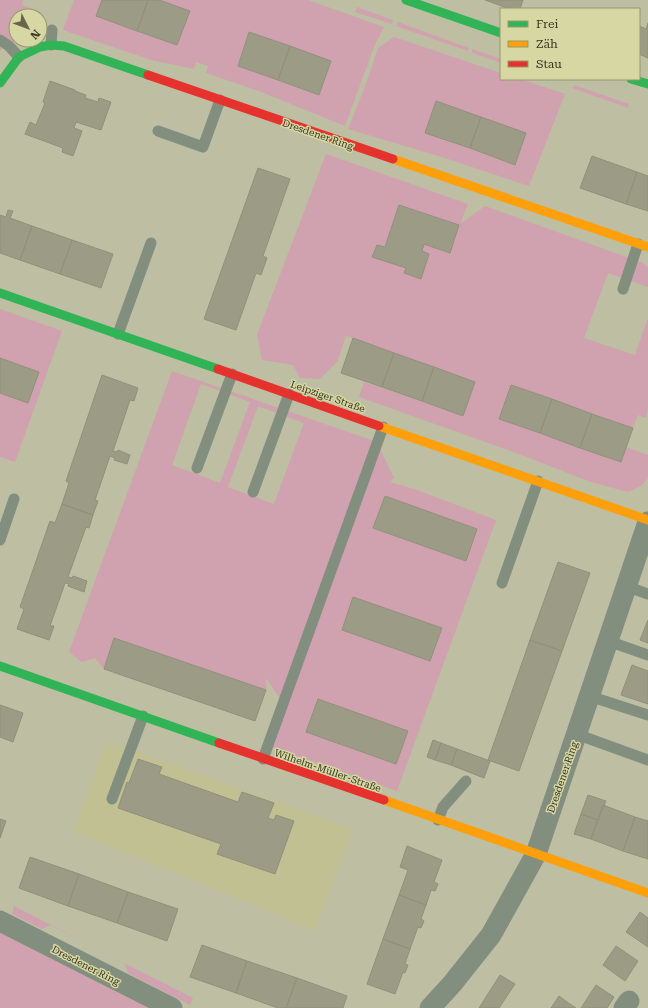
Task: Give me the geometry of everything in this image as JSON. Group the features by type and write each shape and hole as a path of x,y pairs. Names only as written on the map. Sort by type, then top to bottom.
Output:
{"street":[{"path":"406,0 500,33"},
{"name":"Dresdener Ring","path":"0,83 19,57 40,47 51,45 64,46 643,246"},
{"path":"634,80 648,84"},
{"name":"Leipziger Straße","path":"0,293 648,521"},
{"name":"Dresdener Ring","path":"430,1008 452,984 491,935 536,854 648,521"},
{"name":"Wilhelm-Müller-Straße","path":"0,666 648,893"},
{"name":"Dresdener Ring","path":"0,921 172,1008"}],"lane":[{"path":"51,45 52,30"},
{"path":"0,40 9,46 19,57"},
{"path":"158,130 203,147 220,100"},
{"path":"118,334 152,243"},
{"path":"623,289 643,246"},
{"path":"197,468 232,374"},
{"path":"253,492 289,394"},
{"path":"263,759 382,427"},
{"path":"502,583 538,482"},
{"path":"0,540 14,499"},
{"path":"626,586 648,594"},
{"path":"608,641 648,655"},
{"path":"590,696 648,715"},
{"path":"112,799 143,716"},
{"path":"576,734 648,760"},
{"path":"438,820 443,807 466,781"}],"shaded area":[{"path":"0,0 23,0 22,5 30,8 8,8 8,44 0,51"},
{"path":"74,0 102,0 96,16 177,45 190,11 159,0 308,0 384,27 374,47 345,126 259,91 206,73 208,66 196,62 194,69 151,60 63,30","holes":["249,32 331,61 319,95 238,66"]},
{"path":"357,7 393,20 392,24 355,12"},
{"path":"398,22 469,48 468,51 396,26"},
{"path":"394,37 500,73 500,80 523,80 565,94 529,186 445,158 348,129 369,76 378,48","holes":["436,101 526,133 516,164 425,133"]},
{"path":"472,49 500,59 500,63 473,53"},
{"path":"574,85 629,104 628,108 572,88"},
{"path":"326,154 468,204 460,224 485,206 643,263 648,267 648,287 608,273 584,338 635,355 648,318 648,408 646,418 638,415 633,428 511,385 499,419 621,462 626,447 648,455 648,478 641,486 628,492 591,482 511,451 359,397 364,382 463,415 475,382 346,336 337,362 320,379 300,378 293,365 262,360 257,335","holes":["399,205 459,225 450,253 424,244 422,251 429,254 421,279 405,273 406,268 373,257 377,245 385,247"]},
{"path":"0,309 62,331 15,462 1,457 0,458 0,393 28,403 39,372 0,358"},
{"path":"172,371 377,442 394,478 390,482 414,489 496,520 397,791 268,746 281,700 266,678 266,690 115,638 104,669 95,658 82,662 69,652","holes":["201,384 250,402 220,483 172,465","258,406 304,423 274,504 228,487","385,496 477,529 466,561 373,528","353,598 442,629 430,661 342,630","318,699 408,731 396,764 306,732"]},
{"path":"107,741 353,829 315,930 73,832"},
{"path":"14,906 84,942 50,925 42,929 12,914"},
{"path":"0,932 148,1008 0,1008"},
{"path":"88,945 193,998 190,1005 128,973 125,964"}],"building":[{"path":"102,0 148,0 137,31 96,16"},
{"path":"148,0 159,0 190,11 177,45 137,31"},
{"path":"485,0 523,0 520,8 507,8"},
{"path":"648,23 648,58 640,54 640,26 646,29"},
{"path":"249,32 290,46 278,80 238,66"},
{"path":"290,46 331,61 319,95 278,80"},
{"path":"50,81 86,95 85,98 98,102 99,98 111,102 101,130 76,122 74,128 82,131 73,156 62,152 63,148 25,134 30,122 36,125 45,103 43,102"},
{"path":"436,101 481,117 470,148 425,133"},
{"path":"481,117 526,133 515,165 470,148"},
{"path":"592,156 637,172 626,204 580,188"},
{"path":"258,168 290,179 263,256 267,258 261,275 256,273 236,330 204,319"},
{"path":"637,172 648,176 648,211 626,204"},
{"path":"399,205 459,225 450,253 424,244 422,251 429,254 421,279 404,273 406,268 372,257 377,245 385,247"},
{"path":"8,210 13,211 10,218 32,226 20,260 0,253 0,215 6,217"},
{"path":"32,226 72,240 60,274 20,260"},
{"path":"72,240 113,254 101,288 60,274"},
{"path":"353,338 394,353 382,387 341,373"},
{"path":"394,353 434,367 422,401 382,387"},
{"path":"0,358 39,372 28,403 0,393"},
{"path":"434,367 475,382 463,416 422,401"},
{"path":"102,375 138,388 134,401 130,400 113,451 117,452 118,450 130,455 127,464 114,460 115,458 110,456 95,500 98,501 93,515 62,504 69,483 66,481"},
{"path":"511,385 552,399 540,433 499,419"},
{"path":"552,399 592,414 580,448 540,433"},
{"path":"592,414 633,428 621,462 580,448"},
{"path":"385,496 477,529 466,561 373,528"},
{"path":"62,504 93,515 89,528 86,527 68,577 72,578 73,576 87,581 84,592 68,586 69,584 65,583 50,626 54,626 49,640 17,629 24,609 20,607 50,521 55,523"},
{"path":"558,562 590,573 562,651 530,640"},
{"path":"353,597 442,628 430,661 342,630"},
{"path":"648,620 648,643 640,640"},
{"path":"114,638 266,690 255,721 104,669"},
{"path":"530,640 562,651 519,771 488,760"},
{"path":"632,665 648,671 648,704 621,695"},
{"path":"318,699 408,731 396,764 306,732"},
{"path":"0,705 23,713 13,742 0,737"},
{"path":"433,740 441,743 435,760 427,757"},
{"path":"441,743 457,749 451,765 435,760"},
{"path":"457,749 490,761 484,778 451,765"},
{"path":"138,759 162,767 159,774 238,802 242,792 274,803 268,818 274,820 276,815 294,821 275,874 217,854 221,844 118,808 127,782 129,783"},
{"path":"588,795 606,801 598,820 581,814"},
{"path":"603,805 635,817 623,851 591,839"},
{"path":"581,814 598,820 591,839 574,834"},
{"path":"635,817 648,821 648,859 623,851"},
{"path":"0,819 6,821 0,838"},
{"path":"407,846 442,860 434,882 438,884 435,891 431,890 426,905 399,895 408,870 400,867"},
{"path":"30,857 79,874 68,906 19,888"},
{"path":"79,874 128,892 117,923 68,906"},
{"path":"128,892 178,909 167,941 117,923"},
{"path":"399,895 426,905 421,919 424,921 421,928 418,927 410,949 383,939"},
{"path":"640,912 648,918 648,947 626,932"},
{"path":"383,939 410,949 405,964 408,965 405,973 403,972 395,994 367,984"},
{"path":"202,945 247,961 236,993 190,977"},
{"path":"616,946 638,961 625,981 603,965"},
{"path":"247,961 297,978 286,1008 278,1008 236,993"},
{"path":"500,975 515,984 499,1008 479,1008"},
{"path":"297,978 347,996 343,1008 286,1008"},
{"path":"596,985 614,997 607,1008 581,1008"},
{"path":"559,996 567,1002 576,1008 551,1008"}],"traffic: fast":[{"path":"406,0 500,33"},
{"path":"0,83 19,57 40,47 51,45 64,46 148,75"},
{"path":"634,80 648,84"},
{"path":"0,293 218,369"},
{"path":"0,666 219,743"}],"traffic: slow":[{"path":"393,159 648,247"},
{"path":"379,426 648,520"},
{"path":"384,800 648,893"}],"traffic: jam":[{"path":"148,75 393,159"},
{"path":"218,369 379,426"},
{"path":"219,743 384,800"}]}
